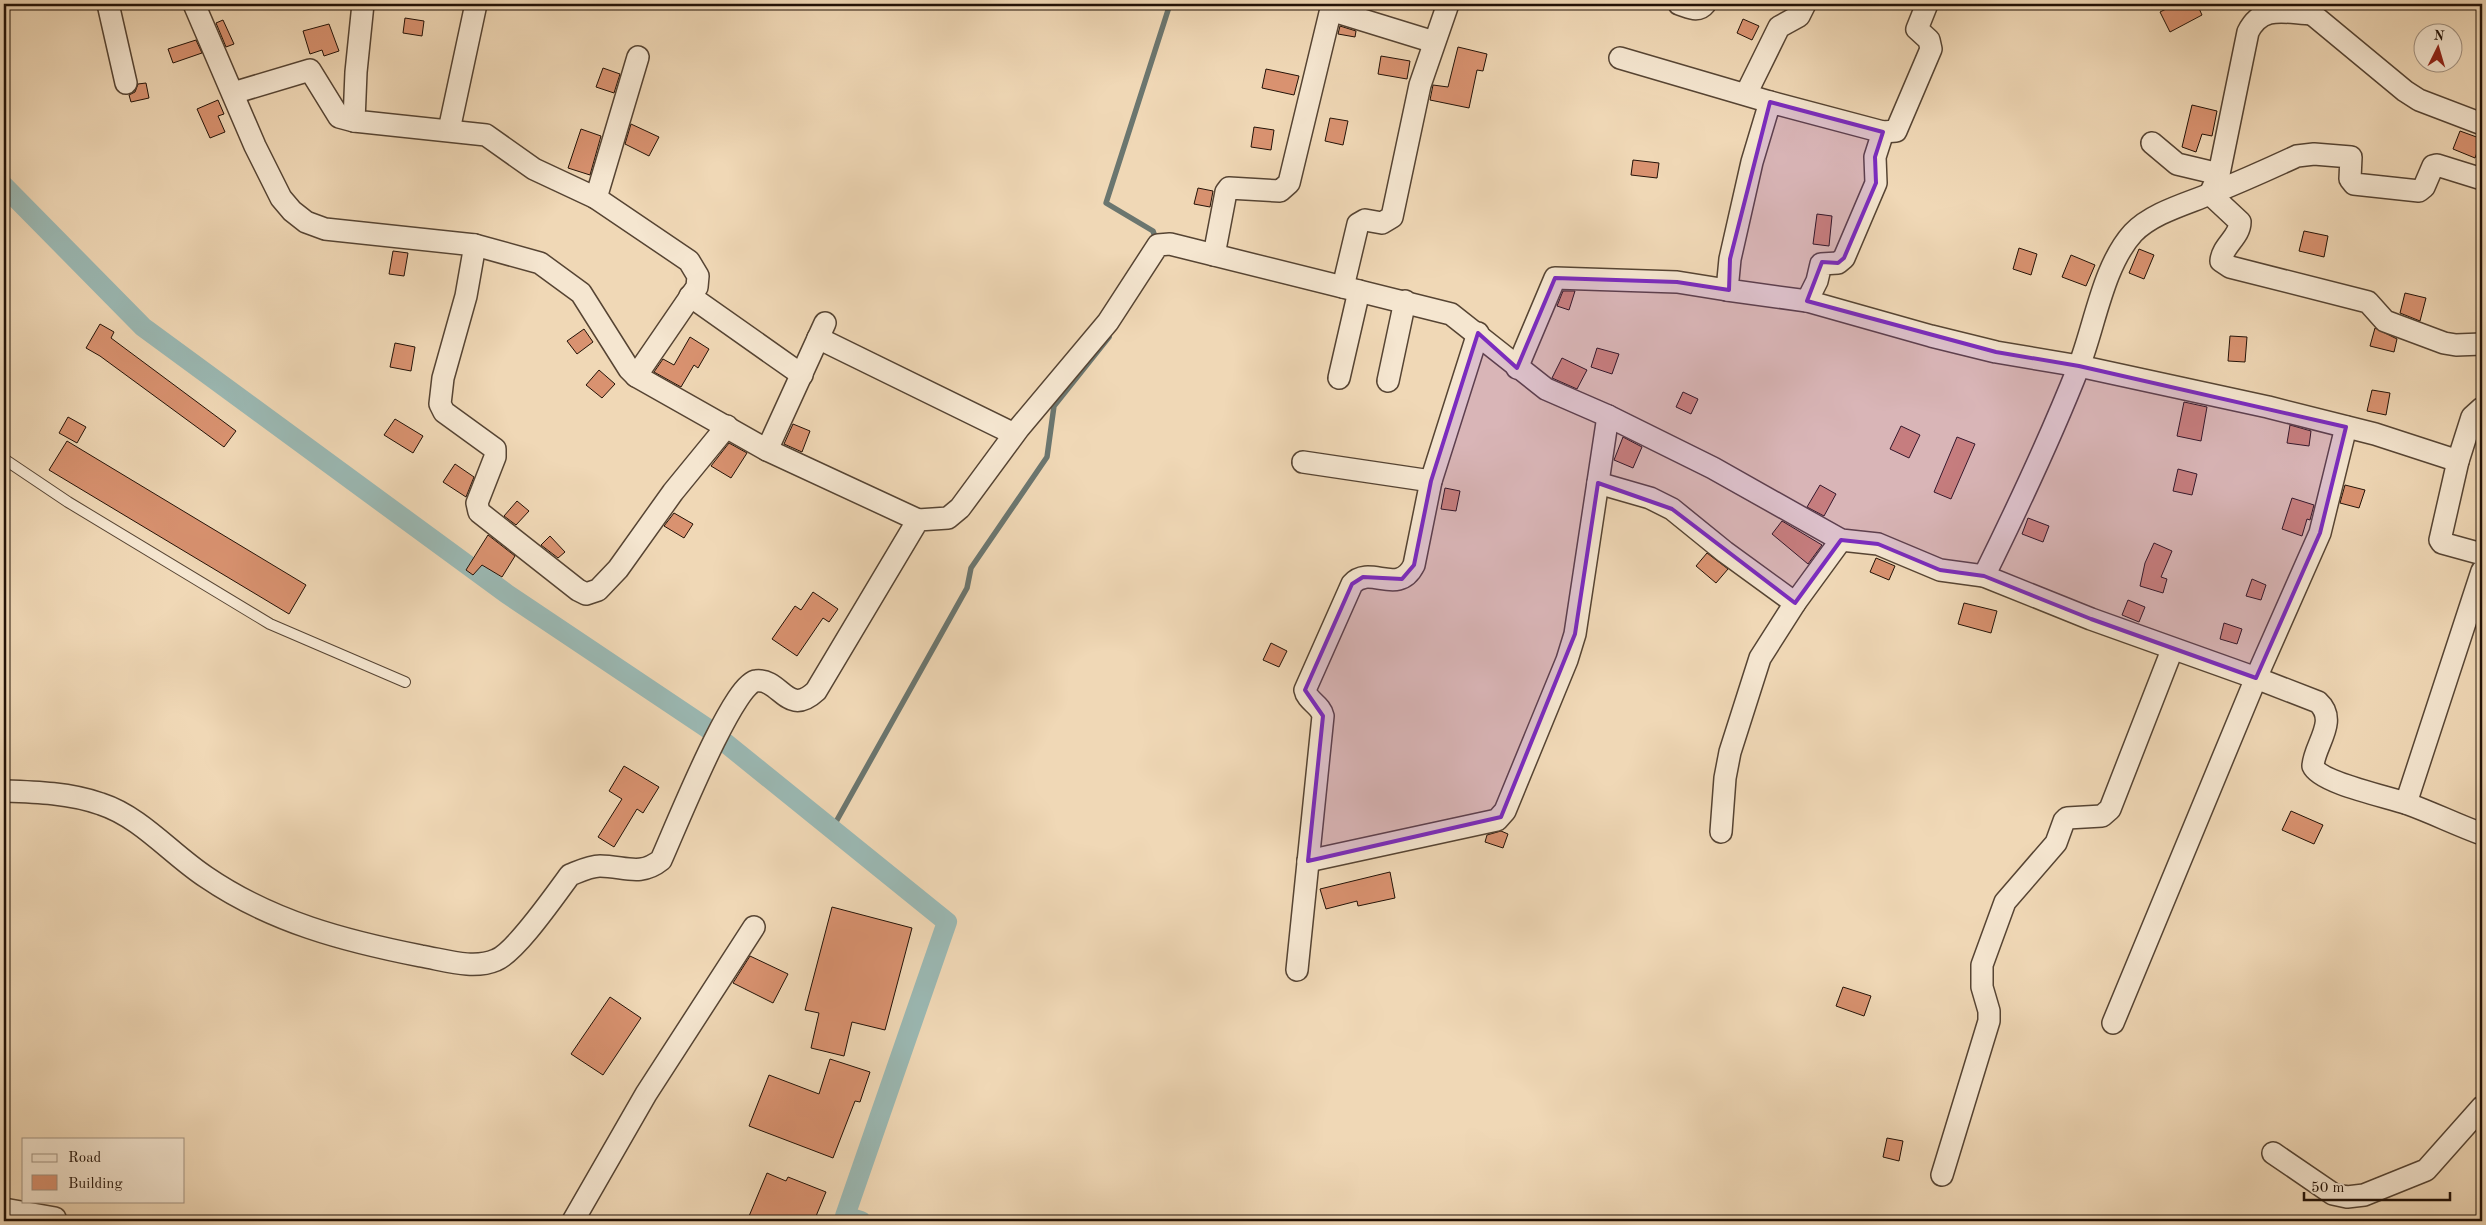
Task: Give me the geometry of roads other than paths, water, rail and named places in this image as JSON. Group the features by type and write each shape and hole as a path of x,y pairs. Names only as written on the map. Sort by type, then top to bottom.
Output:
{"street":[{"path":"108,4 126,83"},
{"path":"195,4 281,198 292,212 306,222 326,229 345,232 475,245 540,263 581,293 628,369 636,376 768,450 918,520 948,518 960,508 1014,434 1108,322 1158,245 1181,245 1214,255 1405,301 1451,314 1546,389 1608,416 1713,468 1841,540 1878,544 1940,570 1984,576 2172,650 2256,678 2318,702 2324,707 2328,722 2314,758 2313,766 2319,774 2357,790 2406,804 2482,833"},
{"path":"354,121 356,72 363,4"},
{"path":"449,130 476,4"},
{"path":"1339,378 1358,224 1364,220 1382,223 1392,217 1420,85 1448,4"},
{"path":"1679,4 1696,9 1702,8 1706,4"},
{"path":"1746,94 1779,27 1799,16 1805,4"},
{"path":"1620,58 1770,102 1883,132 1891,132 1898,128 1931,49 1929,40 1917,29 1927,4"},
{"path":"1214,255 1226,192 1229,188 1280,191 1289,183 1332,9 1434,42"},
{"path":"2210,194 2219,174 2248,32 2253,22 2268,12 2312,9 2405,91 2419,100 2482,124"},
{"path":"596,198 638,57"},
{"path":"233,93 310,70 339,117 354,121 486,135 534,169 596,198 689,260 696,269 699,281 636,376"},
{"path":"1727,290 1730,259 1752,162 1770,102"},
{"path":"1807,301 1817,281 1821,264 1838,263 1844,258 1876,182 1875,157 1883,132"},
{"path":"2152,143 2177,164 2219,174"},
{"path":"1984,576 2017,509 2079,366 2110,274 2120,252 2133,233 2143,225 2175,208 2297,156 2306,154 2351,157 2350,179 2354,184 2419,191 2424,187 2433,166 2437,165 2482,179"},
{"path":"2210,194 2240,222 2240,228 2223,251 2221,258 2223,264 2368,302 2385,321 2444,342 2456,345 2482,344"},
{"path":"475,245 466,296 443,378 440,404 444,412 495,449 495,457 477,502 479,512 578,590 586,594 598,590 618,569 673,492 726,426"},
{"path":"1517,368 1555,278 1677,282 1807,301 1959,343 2079,366 2346,427 2458,460"},
{"path":"690,296 802,375"},
{"path":"1388,381 1405,301"},
{"path":"768,450 822,331 1014,434"},
{"path":"1297,970 1323,716 1322,712 1306,696 1305,690 1352,584 1363,577 1394,581 1409,574 1414,565 1431,481 1478,334"},
{"path":"2482,408 2472,417 2458,460 2440,540 2442,543 2482,554"},
{"path":"1308,861 1501,817 1510,801 1572,643 1608,416"},
{"path":"2113,1023 2256,678 2320,533 2346,427"},
{"path":"1303,462 1431,481"},
{"path":"1598,483 1650,498 1672,509 1725,552 1795,603"},
{"path":"4,791 67,796 102,804 134,821 206,877 248,901 307,928 354,942 464,964 479,964 496,960 510,951 570,875 583,869 599,866 640,870 651,868 661,860 712,745 741,693 749,684 756,681 765,683 798,701 806,700 816,691 918,520"},
{"path":"1721,832 1728,761 1760,658 1795,603 1841,540"},
{"path":"2406,804 2482,571"},
{"path":"1942,1175 1989,1021 1989,1011 1982,987 1982,965 2000,911 2011,893 2056,843 2064,821 2072,816 2102,816 2110,809 2172,650"},
{"path":"573,1221 646,1094 754,927"},
{"path":"2273,1153 2333,1194 2347,1197 2364,1195 2426,1170 2470,1118 2482,1107"},
{"path":"4,1209 55,1218"}],"lane":[{"path":"4,459 68,502 270,624 405,682"}],"waterway":[{"path":"1157,242 1153,231 1106,203 1170,4"},
{"path":"4,186 143,327 507,594 707,728 947,922 845,1216 861,1221"},
{"path":"832,829 967,588 971,568 1047,457 1054,406 1109,337"}]}
